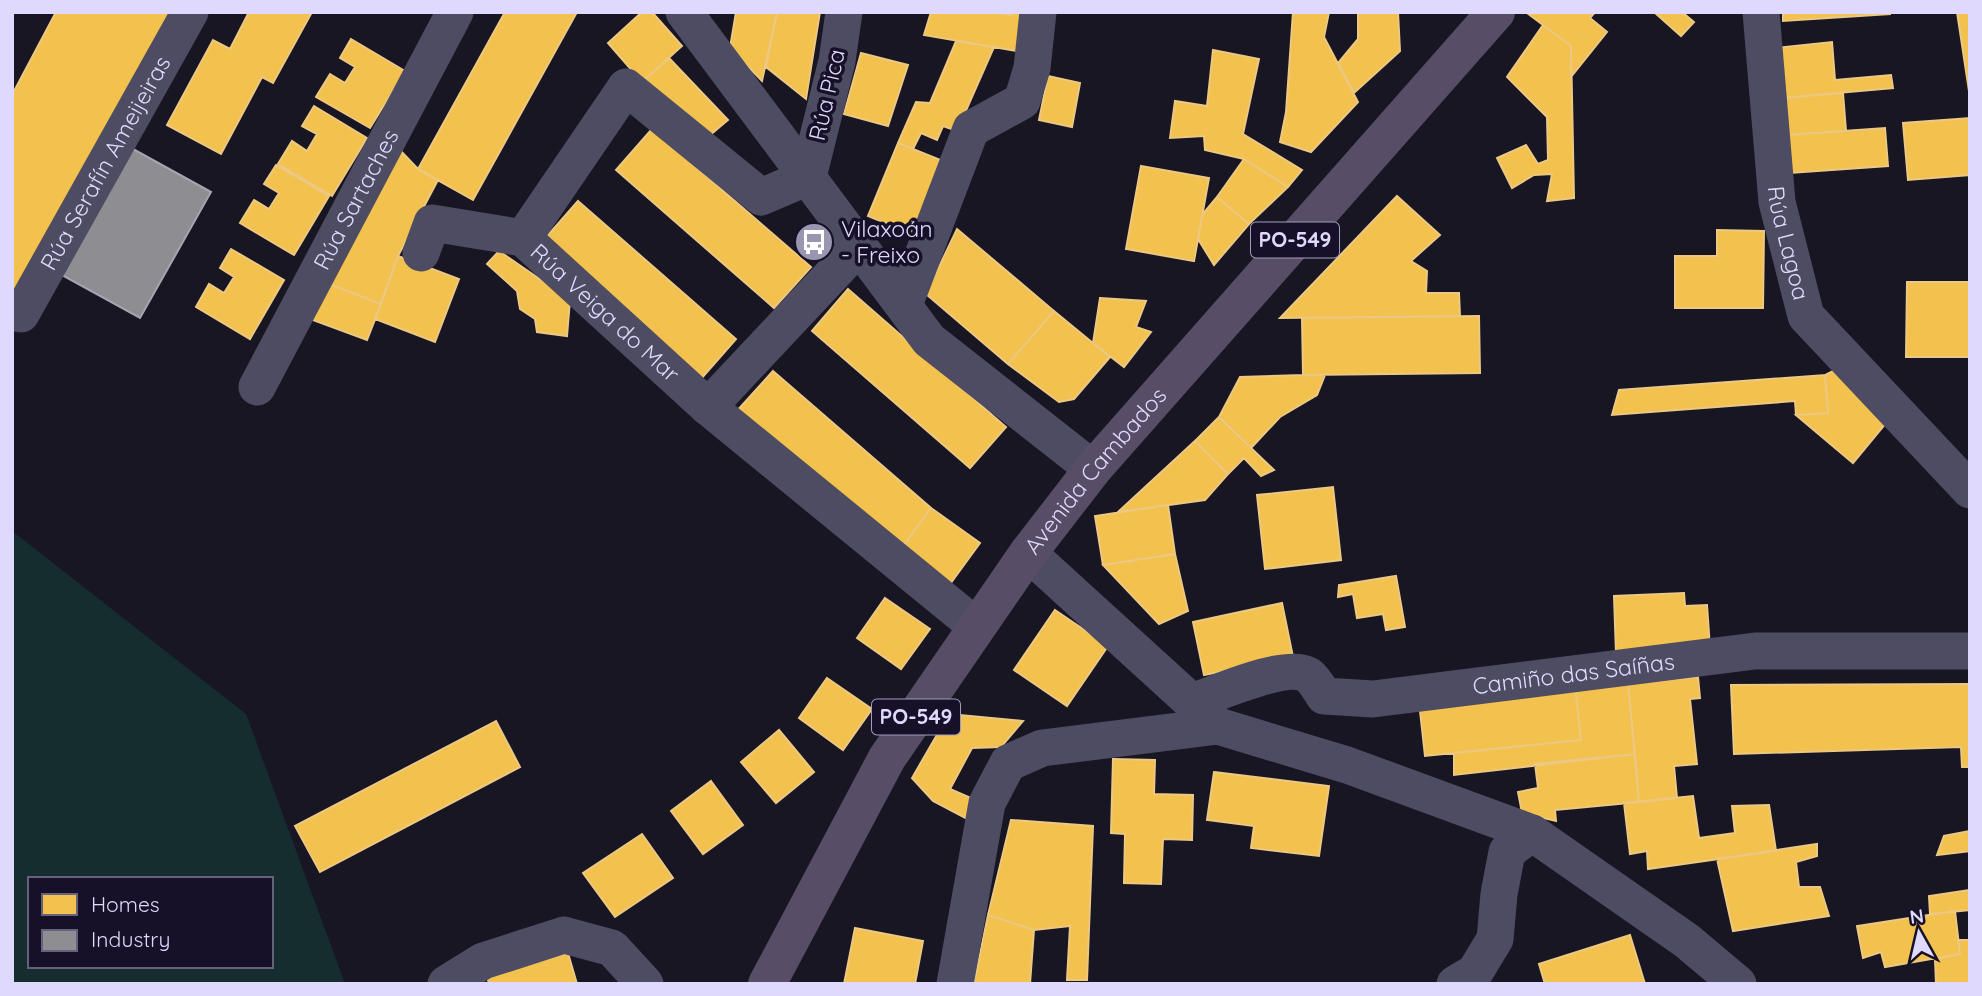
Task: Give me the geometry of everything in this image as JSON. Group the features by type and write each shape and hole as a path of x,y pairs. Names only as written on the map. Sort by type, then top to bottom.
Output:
{"main road":[{"name":"Avenida Cambados","path":"767,984 887,758 1028,553 1093,469 1496,12"}],"street":[{"name":"Rúa Serafín Ameijeiras","path":"21,314 190,12"},
{"name":"Rúa Sartaches","path":"257,387 455,12"},
{"path":"684,12 929,340 1093,469"},
{"name":"Rúa Pica","path":"807,177 837,61 844,12"},
{"path":"904,306 971,129 1022,101 1032,68 1038,12"},
{"name":"Rúa Lagoa","path":"1761,12 1777,202 1806,316 1970,491"},
{"name":"Rúa Veiga do Mar","path":"807,177 761,197 626,87 523,238 708,407 978,627"},
{"path":"421,253 432,223 523,238"},
{"path":"708,407 859,246"},
{"name":"Camiño das Saíñas","path":"1028,553 1205,714 1532,833 1687,940 1738,984"},
{"name":"Camiño das Saíñas","path":"955,984 987,803 1009,763 1042,748 1205,714 1253,680 1292,671 1308,675 1324,696 1373,699 1755,651 1970,652"},
{"path":"1455,984 1475,972 1495,939 1499,894 1507,852 1532,833"},
{"path":"446,984 483,961 564,936 612,948 645,984"}],"green space":[{"path":"12,531 246,714 345,984 12,984"}],"building: Homes":[{"path":"56,12 182,12 12,309 12,95"},
{"path":"249,12 312,12 273,83 262,77 221,154 167,125 213,40 230,49"},
{"path":"505,12 577,12 473,200 418,169"},
{"path":"642,12 652,12 682,46 642,82 608,43"},
{"path":"736,12 777,12 762,81 730,48"},
{"path":"777,12 820,12 806,99 766,67"},
{"path":"931,12 990,12 1011,15 1011,12 1027,12 1017,51 924,35"},
{"path":"1293,12 1329,12 1324,37 1358,102 1311,152 1280,142 1286,112"},
{"path":"1358,12 1398,12 1400,51 1354,93 1338,63 1358,39"},
{"path":"1595,12 1590,18 1607,32 1571,77 1571,46 1527,13"},
{"path":"1654,12 1682,12 1694,22 1681,36"},
{"path":"1783,12 1890,12 1890,14 1783,21"},
{"path":"1957,12 1970,12 1969,91"},
{"path":"1543,25 1571,46 1574,198 1547,201 1552,174 1534,175 1512,188 1497,158 1526,145 1538,164 1548,160 1547,117 1507,77"},
{"path":"351,39 405,71 370,128 316,97 330,74 345,83 355,67 340,58"},
{"path":"956,41 994,47 957,131 943,126 937,140 921,133 913,149 898,143 916,102 930,103"},
{"path":"1832,42 1835,80 1891,75 1893,88 1781,98 1776,48"},
{"path":"1213,50 1259,59 1243,134 1302,170 1288,187 1244,159 1205,150 1204,136 1170,138 1175,101 1207,106"},
{"path":"861,53 908,65 888,126 844,114"},
{"path":"669,58 728,120 709,136 642,82"},
{"path":"1048,76 1080,83 1072,127 1039,120"},
{"path":"1843,93 1846,131 1787,135 1781,98"},
{"path":"314,106 367,138 332,196 278,164 292,141 307,151 317,134 302,126"},
{"path":"1970,118 1970,175 1908,180 1903,123"},
{"path":"1885,128 1888,166 1790,173 1787,135"},
{"path":"652,129 811,267 774,308 616,170"},
{"path":"898,143 948,163 919,237 868,216"},
{"path":"397,147 418,169 438,180 398,256 381,304 324,282"},
{"path":"1244,159 1288,187 1249,224 1217,197"},
{"path":"276,165 329,196 294,255 240,223 254,200 269,209 279,193 264,184"},
{"path":"1141,166 1209,178 1194,261 1126,249"},
{"path":"1397,196 1440,235 1411,261 1427,271 1426,293 1459,293 1460,316 1280,318"},
{"path":"1217,197 1249,224 1214,265 1198,239 1202,215"},
{"path":"578,201 736,339 700,380 542,242"},
{"path":"957,229 1054,311 1008,364 926,294"},
{"path":"1717,230 1764,231 1763,308 1675,308 1675,256 1717,256"},
{"path":"231,249 284,280 250,339 196,307 209,284 224,293 234,277 220,268"},
{"path":"499,251 570,300 567,336 537,332 535,319 520,309 517,291 487,264"},
{"path":"398,256 459,279 435,342 375,319"},
{"path":"324,282 381,304 367,340 310,319"},
{"path":"1907,282 1969,282 1969,357 1906,357"},
{"path":"848,289 1006,427 970,468 812,331"},
{"path":"1100,298 1146,301 1136,327 1151,332 1124,367 1093,343"},
{"path":"1054,311 1110,357 1074,399 1059,402 1008,364"},
{"path":"1479,316 1480,373 1303,375 1302,318"},
{"path":"1839,368 1891,417 1853,463 1796,415 1828,413 1825,375"},
{"path":"773,371 931,508 901,549 736,412"},
{"path":"1325,375 1317,395 1280,417 1251,448 1219,417 1240,377"},
{"path":"1825,375 1828,413 1796,415 1795,401 1612,415 1619,390"},
{"path":"1219,417 1274,470 1261,476 1244,458 1228,474 1195,441"},
{"path":"1195,441 1228,474 1205,500 1118,512"},
{"path":"1333,487 1341,560 1265,569 1257,495"},
{"path":"1168,505 1175,554 1103,565 1095,516"},
{"path":"931,508 980,543 950,584 901,549"},
{"path":"1175,554 1188,611 1159,624 1103,565"},
{"path":"1396,576 1405,627 1386,630 1383,614 1357,618 1353,594 1338,597 1339,585"},
{"path":"1684,593 1685,606 1707,605 1710,648 1616,654 1614,596"},
{"path":"885,598 930,629 901,669 857,638"},
{"path":"1282,603 1293,657 1204,675 1193,622"},
{"path":"1055,610 1108,646 1067,706 1014,670"},
{"path":"1698,677 1700,698 1690,699 1697,764 1674,766 1677,798 1639,802 1628,684"},
{"path":"827,678 872,709 843,750 799,718"},
{"path":"1628,684 1635,754 1454,775 1454,753 1581,740 1575,686"},
{"path":"1970,684 1970,767 1962,767 1961,747 1734,754 1731,685"},
{"path":"1575,686 1581,740 1425,756 1419,702"},
{"path":"949,714 1023,721 1001,747 972,748 950,789 978,801 973,822 933,801 912,778"},
{"path":"496,721 520,767 320,872 295,826"},
{"path":"779,730 814,772 776,803 741,762"},
{"path":"1635,754 1639,802 1555,810 1556,821 1522,813 1518,792 1538,788 1535,764"},
{"path":"1113,759 1155,760 1154,794 1193,795 1192,840 1163,839 1161,884 1124,883 1125,834 1111,833"},
{"path":"1214,772 1329,786 1319,856 1251,848 1254,826 1207,820"},
{"path":"711,781 743,825 703,854 671,811"},
{"path":"1693,796 1699,838 1735,833 1732,806 1769,805 1776,851 1648,869 1647,851 1630,854 1624,803"},
{"path":"1011,820 1093,826 1087,980 1067,980 1070,926 1034,930 988,915"},
{"path":"1970,831 1970,851 1937,855 1944,836"},
{"path":"642,834 673,878 615,917 583,873"},
{"path":"1817,844 1817,856 1796,862 1799,887 1820,887 1829,916 1733,931 1717,859"},
{"path":"1970,890 1970,910 1930,914 1929,896"},
{"path":"1955,911 1960,954 1885,967 1881,952 1863,958 1857,926"},
{"path":"988,915 1034,930 1030,984 974,984"},
{"path":"855,928 923,941 915,984 844,984"},
{"path":"1630,935 1645,984 1545,984 1539,964"},
{"path":"1958,940 1970,940 1970,984 1936,984 1935,959 1960,954"},
{"path":"568,953 577,984 489,984 487,976"}],"building: Industry":[{"path":"133,149 211,192 140,318 62,275"}],"place":[{"name":"Vilaxoán - Freixo","path":"814,242"}]}
